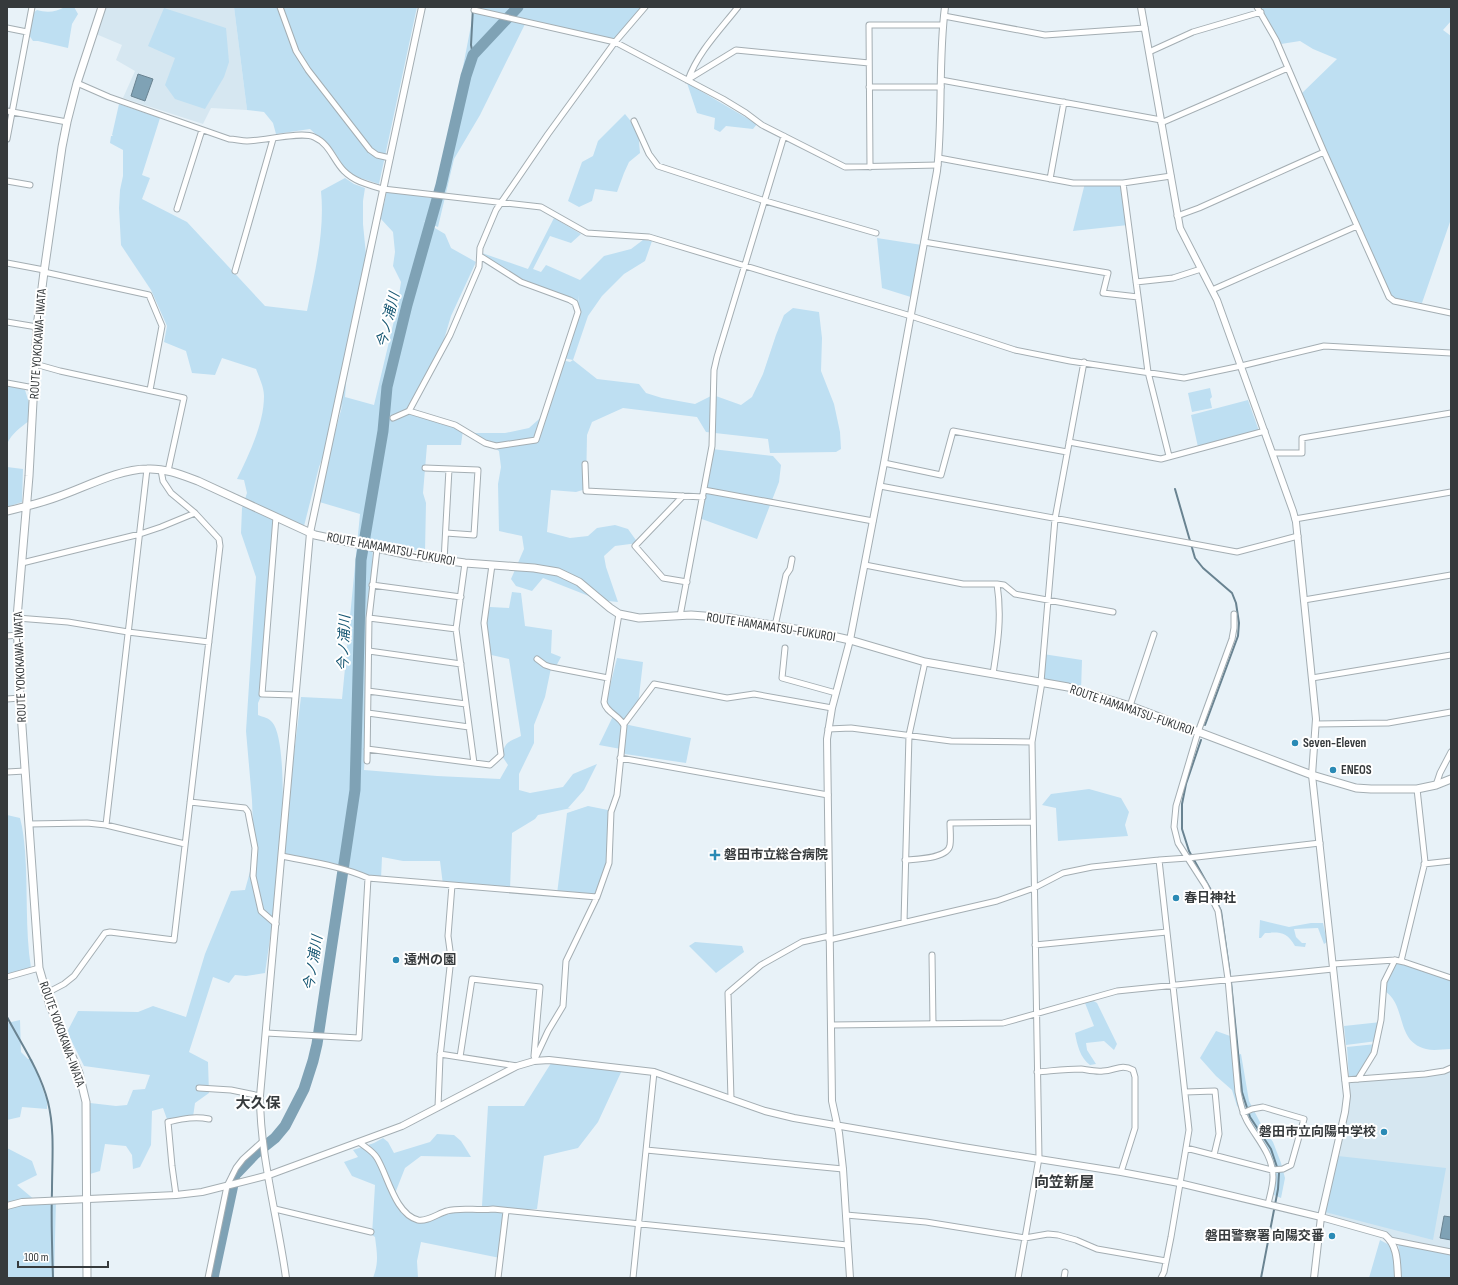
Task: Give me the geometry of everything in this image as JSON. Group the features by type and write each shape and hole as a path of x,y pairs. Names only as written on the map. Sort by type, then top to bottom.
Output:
{"main road":[{"name":"ROUTE YOKOKAWA-IWATA","path":"87,1278 86,1102 79,1073 45,994 39,968 20,698 17,618 27,507 37,327 44,271 67,122 77,83 102,7"},
{"name":"ROUTE HAMAMATSU-FUKUROI","path":"7,511 27,507 56,498 107,478 147,469 164,471 182,475 198,481 310,533 367,547 414,556 465,563 534,568 558,572 579,582 599,600 620,614 638,618 707,615 819,633 850,640 925,662 1041,682 1088,692 1130,706 1312,775 1356,788 1418,789 1436,785 1451,779"}],"street":[{"path":"7,139 10,112 32,7"},
{"path":"280,7 296,51 308,70 370,150 377,155 390,158"},
{"path":"286,1278 263,1141 260,1096 310,533 422,7"},
{"path":"393,418 409,411 450,335 479,267 480,248 496,210 548,134 615,42 645,7"},
{"path":"687,80 701,53 738,7"},
{"path":"850,1278 843,1169 838,1126 832,1101 829,938 828,729 850,640 880,486 938,161 945,7"},
{"path":"1141,7 1178,216 1184,237 1217,300 1273,453 1295,519 1298,536 1316,724 1312,775 1347,1096 1345,1112 1321,1217 1314,1278"},
{"path":"1257,7 1276,40 1389,297 1394,301 1451,313"},
{"path":"474,10 615,42 723,99 762,125 845,167 938,161 1073,183 1122,183 1171,176"},
{"path":"1149,52 1193,32 1261,12"},
{"path":"944,16 1045,35 1145,28"},
{"path":"870,166 869,25 943,25"},
{"path":"7,28 27,32"},
{"path":"687,80 736,50 869,63"},
{"path":"941,80 1064,102 1161,122 1288,68"},
{"path":"77,83 109,97 229,139 244,141 302,135 313,136 323,142 344,171 353,178 363,183 383,189 541,207 587,233 649,237 911,316 1015,350 1042,356 1184,378 1324,346 1451,353"},
{"path":"869,87 941,87"},
{"path":"1050,179 1064,102"},
{"path":"10,112 67,122"},
{"path":"634,121 649,154 658,166 764,201 876,233"},
{"path":"177,209 202,130"},
{"path":"680,616 712,446 714,370 716,357 784,136"},
{"path":"235,271 274,139"},
{"path":"1178,216 1324,152"},
{"path":"7,181 30,185"},
{"path":"1122,183 1148,372 1169,456"},
{"path":"1212,290 1357,226"},
{"path":"924,242 1108,273 1103,293 1138,297"},
{"path":"409,411 455,425 485,444 496,446 536,440 578,312 576,303 521,282 480,256"},
{"path":"7,263 149,295 162,326 150,390"},
{"path":"1136,282 1174,278 1201,269"},
{"path":"7,322 37,327"},
{"path":"1018,1278 1039,1158 1032,742 1041,682 1055,519 1084,362"},
{"path":"35,364 60,371 184,398 164,471 163,481 171,493 195,513 219,539 220,546 174,940 110,932 105,933 74,976 64,984 45,994"},
{"path":"7,383 34,388"},
{"path":"1273,453 1302,453 1302,438 1451,413"},
{"path":"884,463 941,475 953,431 1068,452"},
{"path":"1069,442 1161,459 1265,431"},
{"path":"585,464 586,492 702,497"},
{"path":"425,468 478,470 474,534 446,534"},
{"path":"106,825 147,469"},
{"path":"444,560 449,469"},
{"path":"880,486 1237,552 1298,536"},
{"path":"704,490 873,521"},
{"path":"1295,519 1451,492"},
{"path":"683,496 635,546 663,578 687,582"},
{"path":"22,562 140,534 195,513"},
{"path":"276,518 262,694 295,695"},
{"path":"367,761 369,618 377,549"},
{"path":"775,626 786,575 790,569 792,559"},
{"path":"465,563 456,630 474,763"},
{"path":"367,749 490,765 501,755 484,624 492,565"},
{"path":"864,565 963,584 1004,585 1015,594 1113,612"},
{"path":"1304,600 1451,575"},
{"path":"993,674 999,634 999,596 997,584"},
{"path":"372,585 460,597"},
{"path":"620,614 604,702 605,706 624,724"},
{"path":"1234,614 1232,639 1198,732 1176,806 1174,827 1178,843 1205,885 1218,911 1228,979 1238,1092 1246,1120 1267,1153 1272,1170 1272,1182 1268,1204"},
{"path":"17,618 68,622 128,632 209,642"},
{"path":"369,618 456,630"},
{"path":"1130,706 1154,634"},
{"path":"7,636 17,636"},
{"path":"785,648 782,678 836,693"},
{"path":"369,651 461,664"},
{"path":"1312,678 1451,655"},
{"path":"537,659 545,665 551,667 608,678"},
{"path":"904,922 909,735 925,662"},
{"path":"534,1061 548,1031 563,1006 566,961 597,898 609,864 611,812 617,795 624,724 654,684 727,698 754,694 832,708"},
{"path":"368,691 466,704"},
{"path":"7,699 20,698"},
{"path":"1316,724 1388,723 1451,712"},
{"path":"368,713 469,727"},
{"path":"828,729 852,728 959,741 1032,742"},
{"path":"1436,785 1440,773 1451,752"},
{"path":"620,758 828,795"},
{"path":"7,772 25,771"},
{"path":"1401,961 1424,864 1418,789"},
{"path":"190,802 245,808 248,812 255,848 253,876 261,911 276,924"},
{"path":"29,824 87,822 106,825 185,844"},
{"path":"905,860 930,858 948,851 950,846 950,823 1033,822"},
{"path":"731,1099 728,992 761,965 802,942 829,938 997,901 1034,888 1063,873 1092,867 1320,843"},
{"path":"282,856 339,867 353,871 368,878 597,898"},
{"path":"1159,860 1189,1130 1164,1272 1161,1278"},
{"path":"1424,864 1451,861"},
{"path":"266,1033 359,1038 368,878"},
{"path":"438,1107 440,1054 451,958 448,936 452,885"},
{"path":"1035,945 1167,932"},
{"path":"932,955 933,1024"},
{"path":"831,1026 1003,1023 1117,991 1395,960 1451,978"},
{"path":"1358,1079 1374,1053 1381,1020 1384,982 1395,960"},
{"path":"7,977 39,968"},
{"path":"460,1057 472,979 540,987 534,1061"},
{"path":"440,1054 517,1066"},
{"path":"7,1206 22,1202 176,1195 202,1192 240,1183 269,1175 402,1126 517,1066 534,1061 548,1060 654,1072 765,1111 794,1118 1121,1172 1179,1183 1321,1217 1385,1235 1390,1240 1396,1251 1398,1278"},
{"path":"1037,1072 1081,1070 1109,1071 1122,1067 1127,1067 1133,1070 1135,1076 1135,1128 1121,1172"},
{"path":"1345,1080 1425,1074 1444,1071 1451,1068"},
{"path":"633,1278 654,1072"},
{"path":"199,1088 231,1090 260,1096"},
{"path":"1185,1092 1215,1090 1219,1134 1214,1155"},
{"path":"1186,1148 1272,1170 1291,1165 1304,1119 1263,1106 1243,1112"},
{"path":"176,1195 168,1122 189,1117 209,1119"},
{"path":"208,1278 227,1186 236,1168 243,1159 263,1141"},
{"path":"359,1142 376,1157 400,1206 410,1216 419,1220 424,1220 455,1209 506,1211 848,1245"},
{"path":"646,1150 843,1169"},
{"path":"275,1209 371,1232"},
{"path":"498,1278 506,1211"},
{"path":"846,1215 926,1222 1025,1238 1048,1234 1058,1235 1076,1240 1097,1249 1166,1261"},
{"path":"1390,1240 1451,1252"},
{"path":"1064,1278 1065,1272"}],"shaded area":[{"path":"65,7 74,7 78,14 72,24 68,48 33,41 29,35 33,13 37,10 51,12"},
{"path":"106,7 234,7 247,110 211,108 203,124 123,98 135,71 116,60 122,45 96,34"},
{"path":"234,7 417,7 379,184 348,174 334,151 310,129 276,134 273,123 264,112 247,110"},
{"path":"479,7 645,7 615,42 526,22 480,115 454,159 438,227 423,221 445,234 451,248 476,262 451,316 439,356 410,408 391,416 393,418 409,411 463,430 461,445 427,445 423,493 426,503 425,552 373,542 368,701 364,770 500,779 508,765 502,756 505,747 508,743 521,736 509,659 487,654 484,617 490,607 509,608 512,592 521,593 525,626 552,630 551,653 561,657 555,668 551,668 545,697 534,725 534,743 519,774 519,790 530,793 563,787 573,774 597,764 584,790 568,808 571,808 538,815 535,819 512,833 510,890 443,885 440,861 403,861 382,857 381,879 368,878 350,869 282,856 265,973 246,976 235,975 229,983 213,977 189,1052 208,1062 209,1093 195,1103 193,1117 168,1122 163,1108 152,1111 151,1145 140,1167 133,1169 132,1155 126,1146 105,1144 100,1171 90,1174 90,1103 116,1106 127,1105 133,1090 145,1089 150,1075 84,1066 67,1032 78,1011 138,1012 153,1006 186,1017 205,954 231,891 245,890 254,857 252,800 246,731 256,577 241,533 242,508 247,493 244,480 237,479 259,428 263,407 263,389 256,369 222,358 215,375 192,373 186,351 164,342 167,326 151,290 121,245 119,208 120,190 123,176 123,150 110,143 111,136 113,136 119,104 160,118 142,175 150,178 142,199 187,222 265,306 307,311 316,266 322,221 321,191 345,178 354,184 365,188 363,201 363,224 367,265 348,356 345,397 374,405 397,308 401,282 393,266 395,252 393,232 381,219 380,203 384,204 387,190 437,199 474,10 490,13","holes":["343,403 316,501 360,514 342,699 301,697 282,851 283,783 280,746 277,731 272,722 258,715 258,703 262,694 276,518 303,530 319,467"]},
{"path":"1258,7 1451,7 1451,21 1443,30 1451,36 1451,219 1422,303 1389,297 1300,95 1337,59 1313,49 1300,41 1281,44"},
{"path":"164,8 226,28 229,62 224,77 205,109 175,99 165,85 175,58 148,46"},
{"path":"138,74 153,79 145,101 131,96"},
{"path":"687,83 757,124 753,129 726,126 720,132 714,129 715,118 697,113"},
{"path":"625,114 638,130 640,153 629,162 617,192 595,189 592,201 579,207 568,201 582,162 593,156 598,141"},
{"path":"1085,183 1123,183 1128,225 1073,231"},
{"path":"554,218 581,234 571,243 550,236 533,269 541,272 546,265 580,280 604,256 631,249 643,240 652,241 645,261 624,274 602,296 588,316 573,360 563,358 577,314 579,295 577,307 575,303 518,281 482,253 528,269"},
{"path":"877,238 922,245 914,298 882,288"},
{"path":"793,308 819,312 822,338 821,371 834,404 840,432 841,449 836,452 770,453 768,439 706,432 697,417 623,408 592,422 587,435 586,489 576,492 551,490 547,532 570,538 588,536 597,528 615,525 628,529 638,543 615,546 604,556 606,567 618,602 599,600 543,578 532,591 516,586 511,579 524,549 522,536 499,531 498,484 501,467 499,451 469,433 505,433 529,428 547,412 562,360 570,362 573,360 597,379 639,384 646,393 662,398 695,404 713,395 741,405 752,397 763,374 784,315"},
{"path":"7,383 25,390 30,406 29,421 14,434 7,444"},
{"path":"1210,388 1212,408 1192,412 1188,393"},
{"path":"1248,400 1259,431 1198,447 1191,415"},
{"path":"712,449 773,456 781,465 779,482 757,539 699,518"},
{"path":"7,467 23,469 22,502 7,507"},
{"path":"1043,654 1082,660 1081,691 1041,682"},
{"path":"617,658 643,662 638,705 624,724 691,738 686,763 625,754 621,749 599,745 614,714 605,706"},
{"path":"1089,789 1121,798 1129,812 1125,825 1128,836 1058,841 1056,808 1042,805 1051,794"},
{"path":"588,806 608,810 609,863 597,897 557,894 567,813"},
{"path":"7,815 20,818 23,830 26,866 28,939 31,968 7,976"},
{"path":"1260,920 1289,927 1311,923 1323,923 1327,942 1324,944 1318,928 1294,929 1296,937 1302,943 1306,943 1305,947 1295,946 1286,935 1279,933 1265,933 1261,938 1259,938"},
{"path":"695,942 742,946 744,952 716,973 689,946"},
{"path":"1395,960 1451,979 1451,1049 1426,1049 1416,1045 1409,1038 1405,1031 1396,1004 1391,996 1383,990"},
{"path":"1092,1000 1097,1003 1117,1044 1114,1050 1104,1041 1086,1043 1087,1050 1096,1064 1090,1065 1081,1055 1075,1033 1094,1026 1085,1003"},
{"path":"20,1020 21,1052 28,1059 32,1059 47,1101 47,1109 22,1107 20,1117 7,1120 7,1023"},
{"path":"1381,1022 1377,1041 1346,1045 1344,1026"},
{"path":"1216,1031 1233,1037 1235,1056 1241,1054 1249,1101 1262,1126 1273,1142 1281,1163 1285,1178 1281,1198 1274,1195 1275,1174 1243,1111 1237,1106 1232,1090 1216,1076 1200,1058"},
{"path":"1376,1044 1358,1079 1349,1079 1347,1047"},
{"path":"553,1060 623,1068 598,1122 578,1148 544,1156 537,1209 504,1211 500,1258 421,1242 417,1261 418,1278 373,1278 377,1258 375,1237 372,1235 375,1185 352,1176 344,1162 358,1157 353,1150 374,1143 383,1138 388,1142 394,1153 430,1142 437,1134 454,1135 461,1141 471,1157 421,1156 405,1168 394,1196 397,1205 409,1218 419,1220 455,1209 482,1206 488,1106 524,1106"},
{"path":"1451,1068 1451,1252 1390,1240 1321,1217 1346,1109 1345,1080"},
{"path":"7,1148 32,1161 37,1175 17,1185 36,1201 56,1200 54,1278 7,1278"},
{"path":"1338,1156 1446,1168 1433,1240 1325,1212"},
{"path":"1444,1216 1451,1217 1451,1240 1440,1238"},
{"path":"1380,1240 1399,1250 1398,1244 1449,1251 1451,1248 1451,1278 1369,1278"}],"waterway":[{"path":"473,7 471,45 473,55"},
{"name":"今ノ浦川","path":"213,1278 235,1175 255,1154 275,1138 285,1126 304,1089 313,1061 317,1044 355,790 361,560 383,431 387,387 407,305 441,185 466,76 473,55 518,7"},
{"path":"1175,489 1195,558 1203,568 1232,593 1236,603 1239,623 1238,636 1205,725"},
{"path":"1201,740 1186,784 1182,804 1182,829 1189,851 1221,911 1231,982 1242,1092 1250,1117 1271,1149 1279,1173 1278,1189 1261,1278"},
{"path":"7,1017 30,1058 45,1091 52,1124 53,1278"}],"place":[{"name":"Seven-Eleven","path":"1295,743"},
{"name":"ENEOS","path":"1333,770"},
{"name":"磐田市立総合病院","path":"715,855"},
{"name":"春日神社","path":"1176,898"},
{"name":"遠州の園","path":"396,960"},
{"name":"磐田市立向陽中学校","path":"1384,1132"},
{"name":"磐田警察署 向陽交番","path":"1332,1236"}],"district":[{"name":"大久保","path":"258,1103"},
{"name":"向笠新屋","path":"1064,1182"}]}
